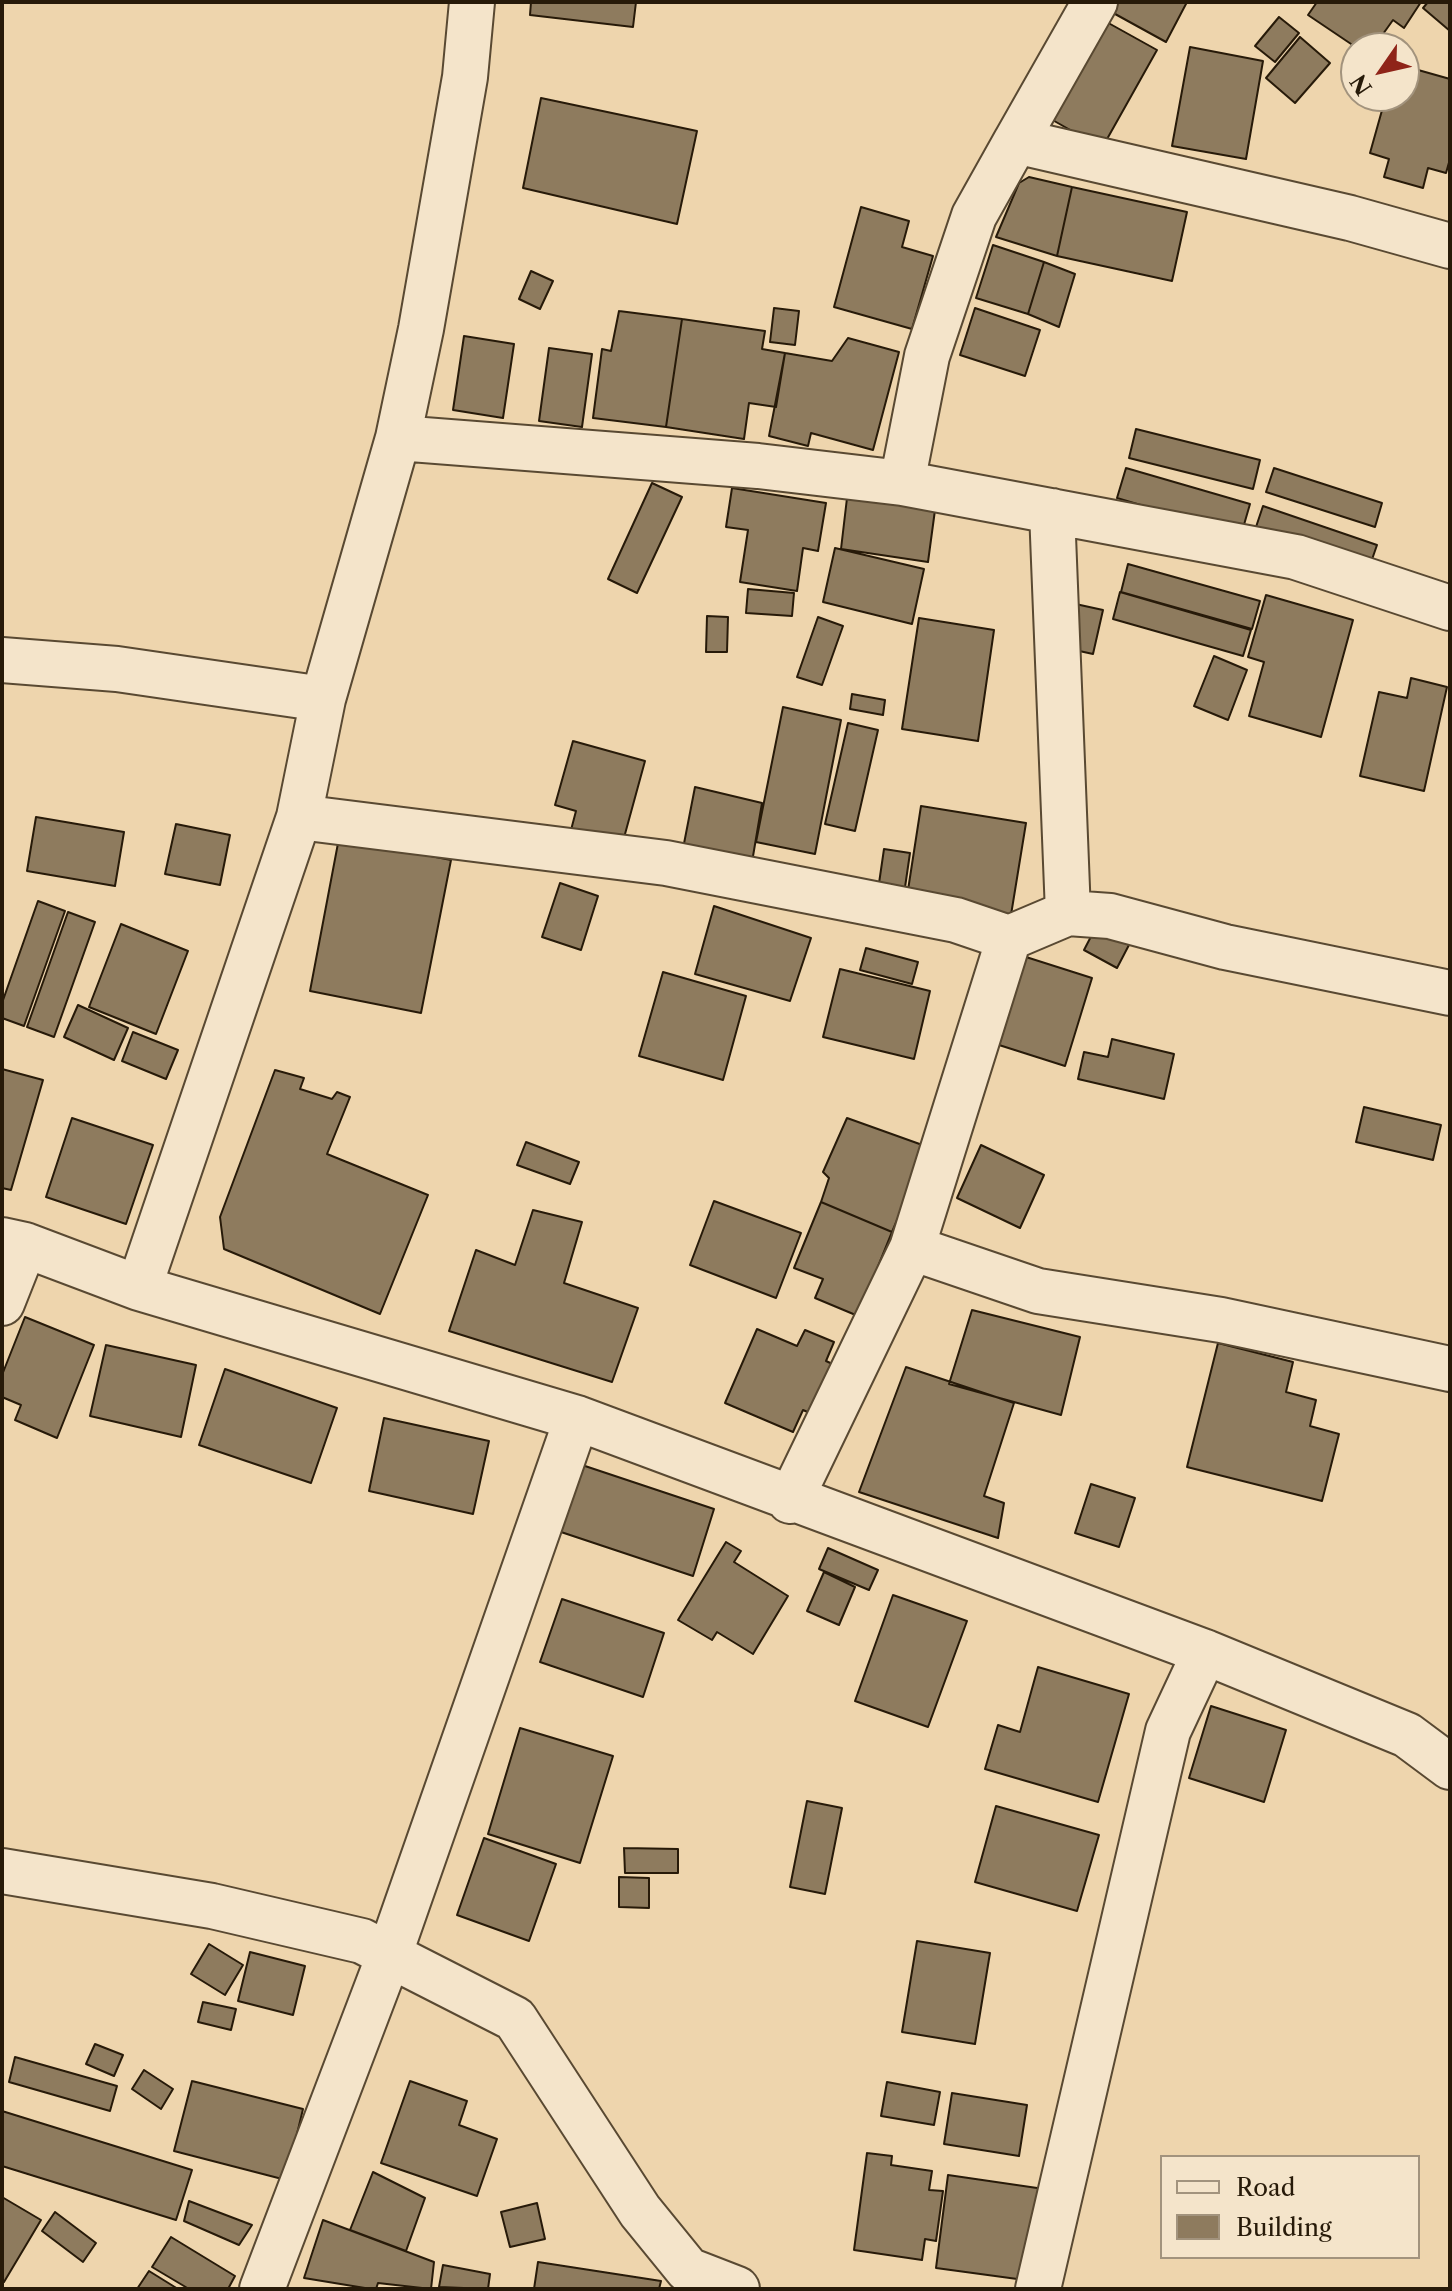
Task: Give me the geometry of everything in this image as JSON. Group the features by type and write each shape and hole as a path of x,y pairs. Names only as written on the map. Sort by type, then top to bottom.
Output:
{"street":[{"path":"139,1288 299,817 323,699 398,438 421,329 463,92 472,2"},
{"path":"902,483 927,356 974,216 1095,2"},
{"path":"1016,141 1350,218 1450,246"},
{"path":"398,438 758,466 902,483 1296,557 1450,608"},
{"path":"1052,511 1068,913"},
{"path":"2,660 117,669 323,699"},
{"path":"299,817 666,863 956,920 1009,938 1068,913 1110,916 1225,947 1450,993"},
{"path":"790,1501 912,1248 1009,938"},
{"path":"2,1303 14,1242 139,1288 577,1418 790,1501 1205,1652 1407,1735 1450,1767"},
{"path":"912,1248 1038,1291 1221,1320 1450,1369"},
{"path":"262,2289 390,1953 577,1418"},
{"path":"1038,2289 1093,2066 1168,1731 1205,1652"},
{"path":"2,1871 212,1906 362,1941 515,2019 640,2211 688,2270 737,2289"}],"building":[{"path":"531,2 636,2 633,27 530,15"},
{"path":"1109,2 1187,2 1166,42 1106,9"},
{"path":"1317,2 1421,2 1404,28 1393,20 1384,32 1340,32 1340,37 1308,15"},
{"path":"1428,2 1450,2 1450,31 1423,8"},
{"path":"1279,17 1299,33 1275,62 1255,46"},
{"path":"1103,20 1157,50 1102,148 1049,118"},
{"path":"1300,37 1330,63 1295,103 1266,78"},
{"path":"1190,47 1263,61 1246,159 1172,146"},
{"path":"1420,71 1450,79 1450,159 1446,173 1428,168 1423,188 1384,177 1389,159 1370,153 1382,112 1420,112"},
{"path":"541,98 697,131 677,224 523,188"},
{"path":"1029,177 1072,187 1057,256 996,237 1019,183"},
{"path":"1072,187 1187,212 1172,281 1057,256"},
{"path":"861,207 909,221 902,247 933,256 912,329 834,307"},
{"path":"993,245 1044,262 1028,314 976,298"},
{"path":"1044,262 1075,274 1059,327 1028,314"},
{"path":"531,271 553,281 540,309 519,299"},
{"path":"774,308 799,311 795,345 770,342"},
{"path":"975,308 1040,330 1025,376 960,355"},
{"path":"619,311 682,319 666,427 593,418 602,349 611,351"},
{"path":"682,319 765,331 762,349 785,353 776,407 749,403 744,439 666,427"},
{"path":"464,336 514,344 503,418 453,410"},
{"path":"848,338 899,352 873,450 811,433 808,446 769,436 785,353 832,361"},
{"path":"549,348 592,354 582,427 539,421"},
{"path":"1136,429 1260,460 1253,489 1129,458"},
{"path":"1126,468 1250,504 1241,535 1117,498"},
{"path":"1274,468 1382,503 1375,527 1266,492"},
{"path":"652,483 682,497 637,593 608,579"},
{"path":"732,488 826,503 818,551 803,548 797,591 740,582 748,530 726,527"},
{"path":"847,498 935,510 928,562 841,549"},
{"path":"1263,506 1377,545 1368,571 1254,533"},
{"path":"835,548 924,569 912,624 823,602"},
{"path":"1128,564 1260,601 1252,629 1121,592"},
{"path":"748,589 794,593 792,616 746,613"},
{"path":"1120,592 1251,630 1243,656 1113,619"},
{"path":"1266,595 1353,620 1321,737 1249,716 1264,662 1248,657"},
{"path":"1071,603 1103,610 1093,654 1061,647"},
{"path":"707,616 728,617 727,652 706,652"},
{"path":"818,617 843,626 822,685 797,677"},
{"path":"919,618 994,630 978,741 902,729"},
{"path":"1214,656 1247,670 1228,720 1194,706"},
{"path":"1411,678 1447,687 1424,791 1360,776 1379,692 1407,698"},
{"path":"852,694 885,700 883,715 850,709"},
{"path":"783,707 841,720 815,854 756,842"},
{"path":"848,723 878,730 855,831 825,824"},
{"path":"573,741 645,761 622,845 571,830 576,811 555,805"},
{"path":"695,787 762,803 750,874 681,859"},
{"path":"921,806 1026,823 1010,921 906,903"},
{"path":"36,817 124,832 115,886 27,871"},
{"path":"176,824 230,835 220,885 165,874"},
{"path":"339,838 451,860 421,1013 310,991"},
{"path":"884,849 910,853 903,901 877,897"},
{"path":"560,883 598,896 581,950 542,937"},
{"path":"38,901 65,911 24,1026 2,1018 2,1003"},
{"path":"714,906 811,938 790,1001 695,974"},
{"path":"68,912 95,922 54,1037 27,1027"},
{"path":"121,924 188,951 156,1034 89,1007"},
{"path":"1097,925 1130,943 1117,968 1084,950"},
{"path":"866,948 918,962 912,984 860,970"},
{"path":"1026,957 1092,978 1065,1066 999,1045"},
{"path":"840,969 930,991 914,1059 823,1037"},
{"path":"663,972 746,996 723,1080 639,1056"},
{"path":"78,1005 128,1028 114,1060 64,1037"},
{"path":"133,1032 178,1050 166,1079 122,1061"},
{"path":"1112,1039 1174,1054 1164,1099 1078,1079 1084,1052 1108,1057"},
{"path":"2,1069 43,1080 11,1190 2,1188"},
{"path":"275,1070 304,1078 300,1089 332,1099 337,1092 350,1097 327,1154 428,1195 380,1314 224,1249 220,1217"},
{"path":"1364,1107 1441,1125 1433,1160 1356,1142"},
{"path":"72,1118 153,1145 126,1224 46,1197"},
{"path":"847,1118 928,1147 892,1232 821,1202 829,1178 823,1172"},
{"path":"526,1142 579,1162 570,1184 517,1165"},
{"path":"981,1145 1044,1175 1020,1228 957,1198"},
{"path":"714,1201 801,1233 776,1298 690,1265"},
{"path":"821,1202 892,1232 858,1316 815,1298 823,1279 794,1268"},
{"path":"533,1210 582,1222 564,1283 638,1308 612,1382 449,1331 476,1250 515,1265"},
{"path":"972,1310 1080,1337 1061,1415 949,1384"},
{"path":"25,1317 94,1345 57,1438 15,1420 21,1405 2,1397 2,1375"},
{"path":"757,1329 797,1346 805,1330 834,1342 826,1361 841,1368 819,1417 803,1410 793,1432 725,1403"},
{"path":"1218,1343 1293,1362 1286,1392 1316,1400 1310,1426 1339,1434 1322,1501 1187,1467"},
{"path":"106,1345 196,1365 181,1437 90,1416"},
{"path":"906,1367 1014,1403 984,1496 1004,1503 998,1538 859,1492"},
{"path":"225,1369 337,1408 311,1483 199,1445"},
{"path":"384,1418 489,1441 473,1514 369,1491"},
{"path":"582,1465 714,1509 693,1576 561,1532"},
{"path":"1091,1484 1135,1498 1119,1547 1075,1533"},
{"path":"726,1542 741,1551 734,1562 788,1596 753,1654 717,1632 712,1640 678,1620"},
{"path":"828,1548 878,1570 869,1590 819,1569"},
{"path":"824,1572 855,1587 839,1625 807,1611"},
{"path":"893,1595 967,1621 928,1727 855,1701"},
{"path":"562,1599 664,1633 643,1697 540,1662"},
{"path":"1038,1667 1129,1694 1098,1802 985,1769 998,1725 1020,1732"},
{"path":"1211,1706 1286,1730 1264,1802 1189,1778"},
{"path":"520,1728 613,1756 580,1863 488,1834"},
{"path":"807,1801 842,1808 825,1894 790,1887"},
{"path":"996,1806 1099,1835 1077,1911 975,1882"},
{"path":"484,1838 556,1864 529,1941 457,1915"},
{"path":"624,1848 678,1849 678,1873 625,1873"},
{"path":"619,1877 649,1878 649,1908 619,1907"},
{"path":"917,1941 990,1953 975,2044 902,2032"},
{"path":"209,1944 243,1965 225,1995 191,1974"},
{"path":"250,1952 305,1966 293,2015 238,2001"},
{"path":"203,2002 236,2009 231,2030 198,2022"},
{"path":"95,2044 123,2055 114,2076 86,2064"},
{"path":"15,2057 117,2086 110,2111 9,2082"},
{"path":"144,2070 173,2089 161,2109 132,2089"},
{"path":"192,2081 303,2109 286,2180 174,2151"},
{"path":"410,2081 467,2101 459,2125 497,2139 477,2196 381,2163"},
{"path":"887,2082 940,2092 934,2125 881,2116"},
{"path":"952,2093 1027,2105 1019,2156 944,2144"},
{"path":"2,2111 192,2170 176,2220 2,2166"},
{"path":"867,2153 892,2156 891,2165 932,2171 929,2190 943,2191 936,2241 925,2239 922,2260 854,2250"},
{"path":"373,2172 425,2198 406,2251 350,2230"},
{"path":"948,2175 1044,2189 1032,2281 936,2268"},
{"path":"2,2197 41,2220 4,2282 2,2281"},
{"path":"189,2201 252,2225 239,2245 184,2221"},
{"path":"537,2203 545,2239 510,2247 501,2212"},
{"path":"55,2212 96,2243 83,2262 42,2231"},
{"path":"323,2220 434,2262 431,2289 378,2283 376,2289 371,2289 304,2278"},
{"path":"171,2237 235,2276 228,2289 189,2289 152,2267"},
{"path":"538,2262 661,2281 659,2289 534,2289"},
{"path":"443,2265 490,2274 488,2289 439,2287"},
{"path":"149,2271 178,2289 137,2289"}]}
